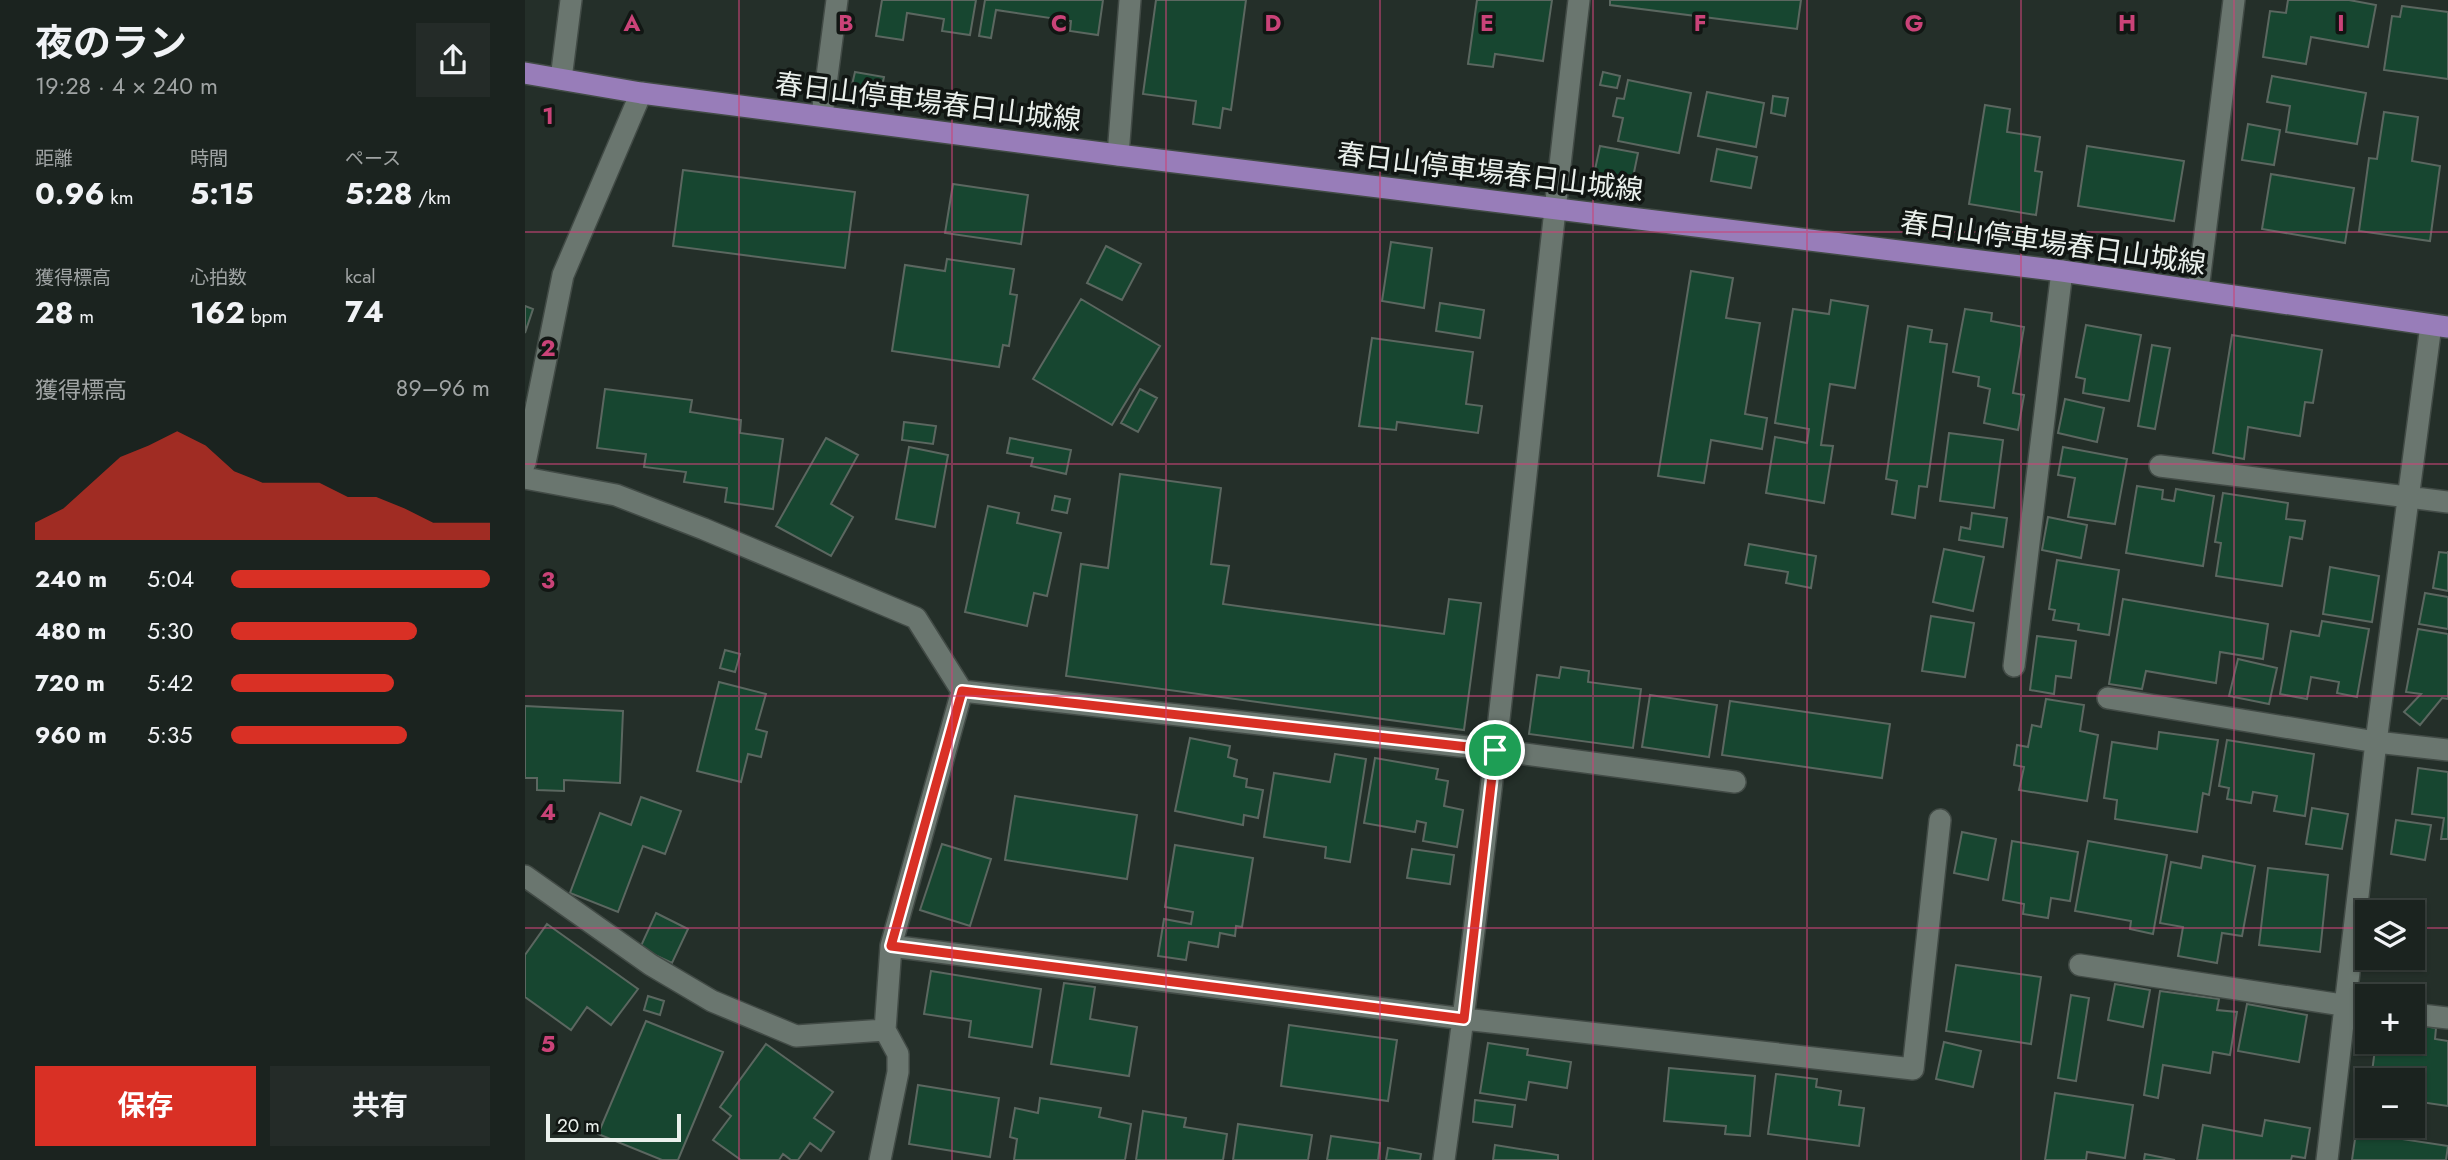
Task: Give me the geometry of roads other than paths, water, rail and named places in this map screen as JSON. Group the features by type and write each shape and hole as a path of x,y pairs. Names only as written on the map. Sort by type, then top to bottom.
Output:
{"main road":[{"name":"春日山停車場春日山城線","path":"525,73 641,93 1118,155 2061,271 2439,326"}],"street":[{"path":"561,79 571,0"},
{"path":"822,116 837,0"},
{"path":"1118,155 1130,0"},
{"path":"1444,1160 1464,1019 1579,0"},
{"path":"2197,290 2234,0"},
{"path":"525,463 563,275 641,93"},
{"path":"2014,666 2061,271"},
{"path":"2359,984 2377,742 2409,498 2439,326"},
{"path":"2160,466 2448,502"},
{"path":"525,478 615,495 704,529 916,618 962,691 891,946 885,1030 898,1054 898,1072 880,1160"},
{"path":"962,691 1495,750 1735,782"},
{"path":"2108,698 2377,742 2448,750"},
{"path":"891,946 1464,1019 1913,1069 1940,820"},
{"path":"525,876 651,965 712,1001 796,1036 885,1030"},
{"path":"2080,965 2355,1008"},
{"path":"2425,1015 2448,1018"},
{"path":"2327,1160 2355,1018"}]}
